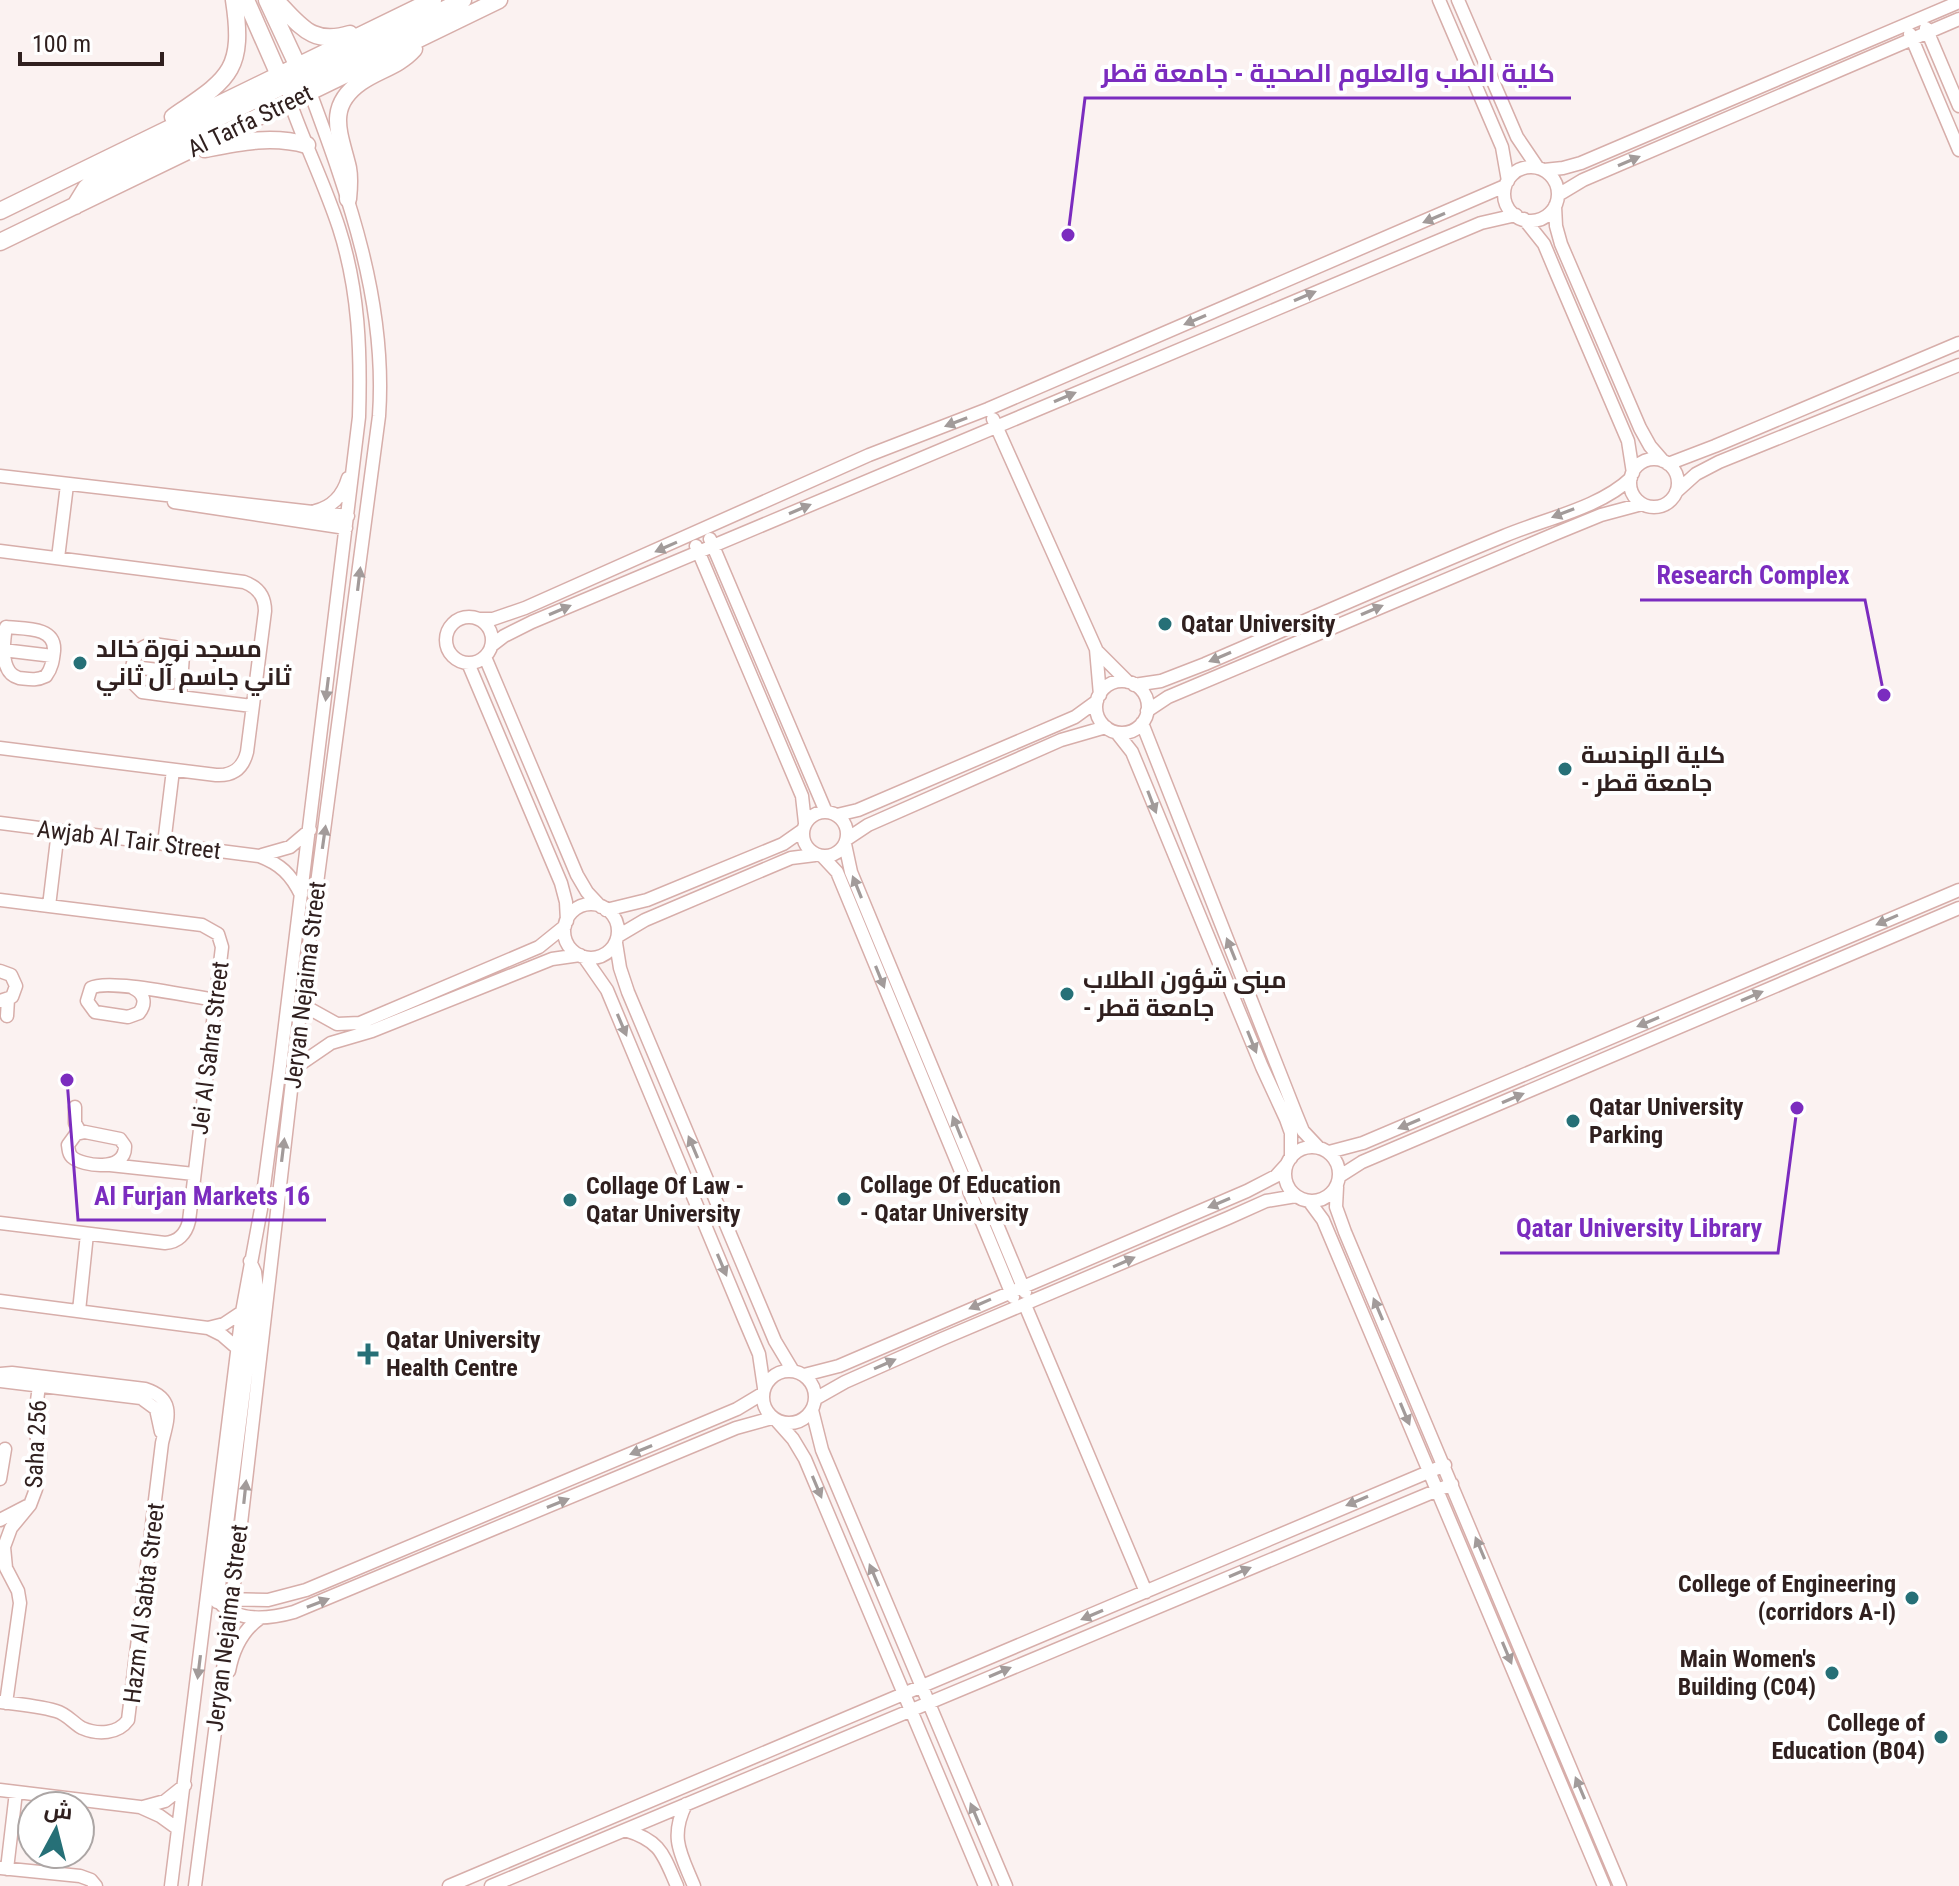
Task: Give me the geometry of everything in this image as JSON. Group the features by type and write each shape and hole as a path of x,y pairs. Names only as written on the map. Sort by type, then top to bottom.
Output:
{"main road":[{"path":"138,141 207,95 230,70 238,43 234,0"},
{"path":"246,0 290,102"},
{"path":"267,0 304,79"},
{"path":"275,0 300,28 314,35 336,38 364,34"},
{"name":"Al Tarfa Street","path":"304,79 364,34 433,0"},
{"path":"290,102 304,79 463,0"},
{"name":"Al Tarfa Street","path":"304,79 421,39 499,0"},
{"path":"348,199 349,174 337,131 341,106 358,84 395,65 409,55 421,39"},
{"path":"75,206 86,188 103,174 281,80 293,76 304,79"},
{"name":"Al Tarfa Street","path":"0,211 138,141 281,80"},
{"name":"Al Tarfa Street","path":"0,242 290,102"},
{"path":"184,153 272,139 307,145"}],"street":[{"path":"1439,0 1502,147 1507,204 1544,244 1628,441 1632,493 1642,504"},
{"path":"1458,0 1517,137 1541,169 1553,178 1557,200 1556,226 1561,244 1640,428 1650,446 1676,474 1676,492"},
{"path":"1959,2 1581,163 1563,168 1521,169 1506,184 988,409 869,455 525,608 493,619 469,617 456,621 446,635 449,653 459,661 468,663 488,652 504,636 532,622 1481,223 1520,217 1542,218 1557,200 1583,180 1959,19"},
{"path":"1921,17 1959,106"},
{"path":"1905,24 1959,150"},
{"name":"Jeryan Nejaima Street","path":"195,1886 301,1004 359,583 380,399 375,310 348,199 304,79"},
{"name":"Jeryan Nejaima Street","path":"171,1886 237,1348 263,1196 310,830 359,417 359,336 350,271 332,207 290,102"},
{"path":"1158,336 1157,350 1163,356"},
{"path":"293,1069 331,1043 372,1031 451,992 477,973 539,947 566,924 573,912 584,906 604,908 647,900 783,844 816,814 858,810 1075,717 1109,685 1161,681 1506,535 1610,495 1643,462 1665,462 1715,446 1959,343"},
{"path":"301,1004 327,1021 353,1024 451,992 483,986 552,959 595,958 605,954 617,939 645,920 791,858 834,855 846,841 868,825 1061,740 1112,730 1131,731 1168,697 1601,515 1642,504 1654,507 1664,505 1696,474 1719,462 1959,365"},
{"path":"988,409 1096,649 1146,699 1145,717 1296,1131 1286,1182 1296,1196"},
{"path":"312,512 330,506 343,492 348,479 352,434 359,417"},
{"path":"0,476 312,512 347,522"},
{"path":"58,558 67,485"},
{"path":"116,490 172,502 347,522"},
{"path":"706,529 755,649 785,737 804,804 805,845 837,872 930,1079"},
{"path":"692,536 742,656 831,814 846,828 851,872 930,1079 1145,1592 1159,1605"},
{"path":"0,551 239,581 254,587 261,595 265,611 246,757 237,770 221,776 0,748"},
{"path":"1325,613 1325,623 1329,628"},
{"path":"478,619 490,630 488,652 577,875 587,892 617,923 620,968 628,992 775,1341 814,1388 822,1450 1006,1886"},
{"path":"3,626 48,634 54,645 49,673 33,680 11,676 5,671 1,664 3,626"},
{"path":"1282,631 1288,646"},
{"path":"180,697 183,655 170,646 144,645 135,655 133,667 132,679 138,689 180,697 252,706"},
{"path":"742,656 755,649"},
{"path":"1096,649 1097,715 1132,752 1296,1131 1337,1163 1336,1207 1346,1234 1620,1886"},
{"path":"3,650 53,656"},
{"path":"468,663 561,883 566,902 567,943 582,956 607,990 750,1332 761,1365 765,1409 793,1439 805,1459 985,1886"},
{"path":"133,667 183,673"},
{"path":"164,844 173,770"},
{"name":"Awjab Al Tair Street","path":"0,823 259,856 280,865 293,879 301,896"},
{"name":"Awjab Al Tair Street","path":"259,856 290,847 310,830"},
{"path":"49,906 58,831"},
{"path":"205,1616 217,1602 232,1597 259,1601 287,1597 737,1409 763,1391 776,1374 839,1366 1267,1182 1303,1149 1353,1148 1959,890"},
{"name":"Jei Al Sahra Street","path":"0,900 202,925 218,934 222,947 188,1226 183,1235 175,1241 160,1243 0,1223"},
{"path":"209,1581 217,1602 230,1613 260,1618 294,1612 736,1428 774,1419 794,1423 804,1419 814,1405 845,1382 1266,1201 1296,1196 1309,1201 1325,1199 1338,1182 1362,1162 1959,908"},
{"path":"0,971 11,975 16,982 16,990 4,1000 7,1016"},
{"path":"477,973 483,986"},
{"path":"165,993 143,1006 139,1013 128,1017 95,1012 87,1001 91,988 99,984 133,988 216,1000"},
{"path":"133,988 142,995 143,1006"},
{"path":"75,1107 75,1123 80,1132"},
{"path":"142,1168 116,1137 80,1132 72,1136 68,1145 73,1157 81,1161 194,1174"},
{"path":"110,1165 121,1160 125,1150"},
{"path":"1309,1201 1323,1220 1604,1886"},
{"path":"79,1311 87,1234"},
{"path":"1331,1239 1346,1234"},
{"path":"217,1602 257,1289 257,1277 250,1261"},
{"path":"0,1301 208,1328 237,1348"},
{"path":"208,1328 224,1324 242,1312"},
{"path":"1388,1375 1404,1369"},
{"name":"Hazm Al Sabta Street","path":"0,1374 150,1396 163,1399 168,1411 128,1720 113,1731 92,1730 80,1727 60,1712 3,1702"},
{"name":"Hazm Al Sabta Street","path":"0,1381 39,1386 59,1384"},
{"name":"Saha 256","path":"3,1702 20,1603 18,1591 6,1568 6,1541 11,1528 30,1505 36,1489 40,1459 34,1429 39,1386"},
{"path":"678,1434 685,1450"},
{"path":"1419,1447 1435,1441"},
{"path":"0,1479 5,1449"},
{"path":"449,1886 1445,1465"},
{"path":"495,1867 496,1884 1452,1484"},
{"path":"0,1520 30,1505"},
{"path":"1294,1528 1301,1546"},
{"path":"402,1548 408,1564"},
{"path":"1143,1612 1145,1592"},
{"path":"214,1731 223,1716 233,1656 247,1630 260,1618"},
{"path":"727,1768 734,1784"},
{"path":"140,1807 165,1801 185,1785"},
{"path":"0,1790 16,1792 3,1869 86,1877 96,1886"},
{"path":"96,1802 140,1807 178,1829"},
{"path":"686,1804 676,1835 694,1886"},
{"path":"1582,1831 1596,1826"},
{"path":"625,1830 642,1835 658,1846 677,1886"},
{"path":"58,1875 87,1886"}],"place":[{"name":"كلية الطب والعلوم الصحية - جامعة قطر","path":"1068,235"},
{"name":"Qatar University","path":"1165,624"},
{"name":"مسجد نورة خالد ثاني جاسم آل ثاني","path":"80,663"},
{"name":"Research Complex","path":"1884,695"},
{"name":"كلية الهندسة - جامعة قطر","path":"1565,769"},
{"name":"مبنى شؤون الطلاب - جامعة قطر","path":"1067,994"},
{"name":"Al Furjan Markets 16","path":"67,1080"},
{"name":"Qatar University Library","path":"1797,1108"},
{"name":"Qatar University Parking","path":"1573,1121"},
{"name":"Collage Of Education - Qatar University","path":"844,1199"},
{"name":"Collage Of Law - Qatar University","path":"570,1200"},
{"name":"Qatar University Health Centre","path":"368,1354"},
{"name":"College of Engineering (corridors A-I)","path":"1912,1598"},
{"name":"Main Women's Building (C04)","path":"1832,1673"},
{"name":"College of Education (B04)","path":"1941,1737"}]}
